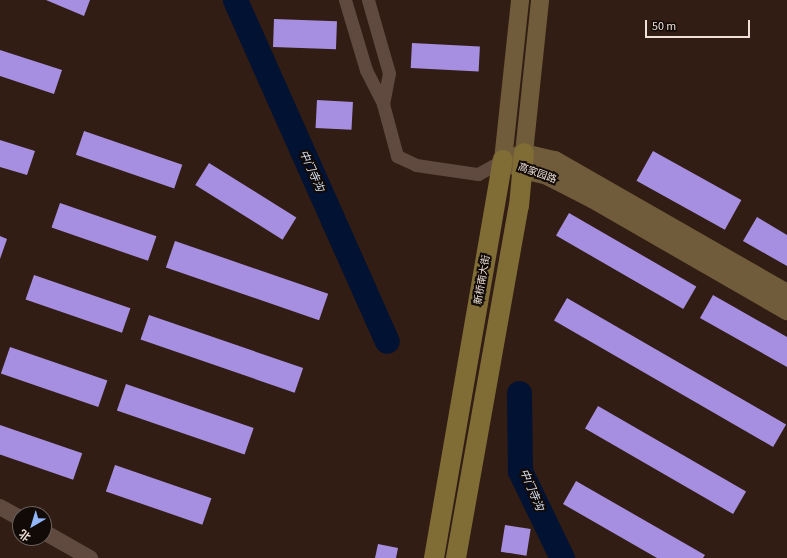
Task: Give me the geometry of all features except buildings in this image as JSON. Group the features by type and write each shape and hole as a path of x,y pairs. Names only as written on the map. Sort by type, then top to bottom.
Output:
{"main road":[{"name":"新桥南大街","path":"434,558 503,160 520,0"},
{"path":"456,558 518,214 540,0"},
{"name":"高家园路","path":"503,160 523,162 555,160 787,293"},
{"name":"高家园路","path":"523,162 592,199 787,311"}],"street":[{"path":"345,0 366,70 384,104 397,156 416,165 478,174 503,160"},
{"path":"368,0 389,73 384,104"},
{"path":"0,507 12,514"},
{"path":"52,537 90,558"}],"waterway":[{"name":"中门寺沟","path":"235,0 387,341"},
{"name":"中门寺沟","path":"519,393 520,471 562,558"}]}
